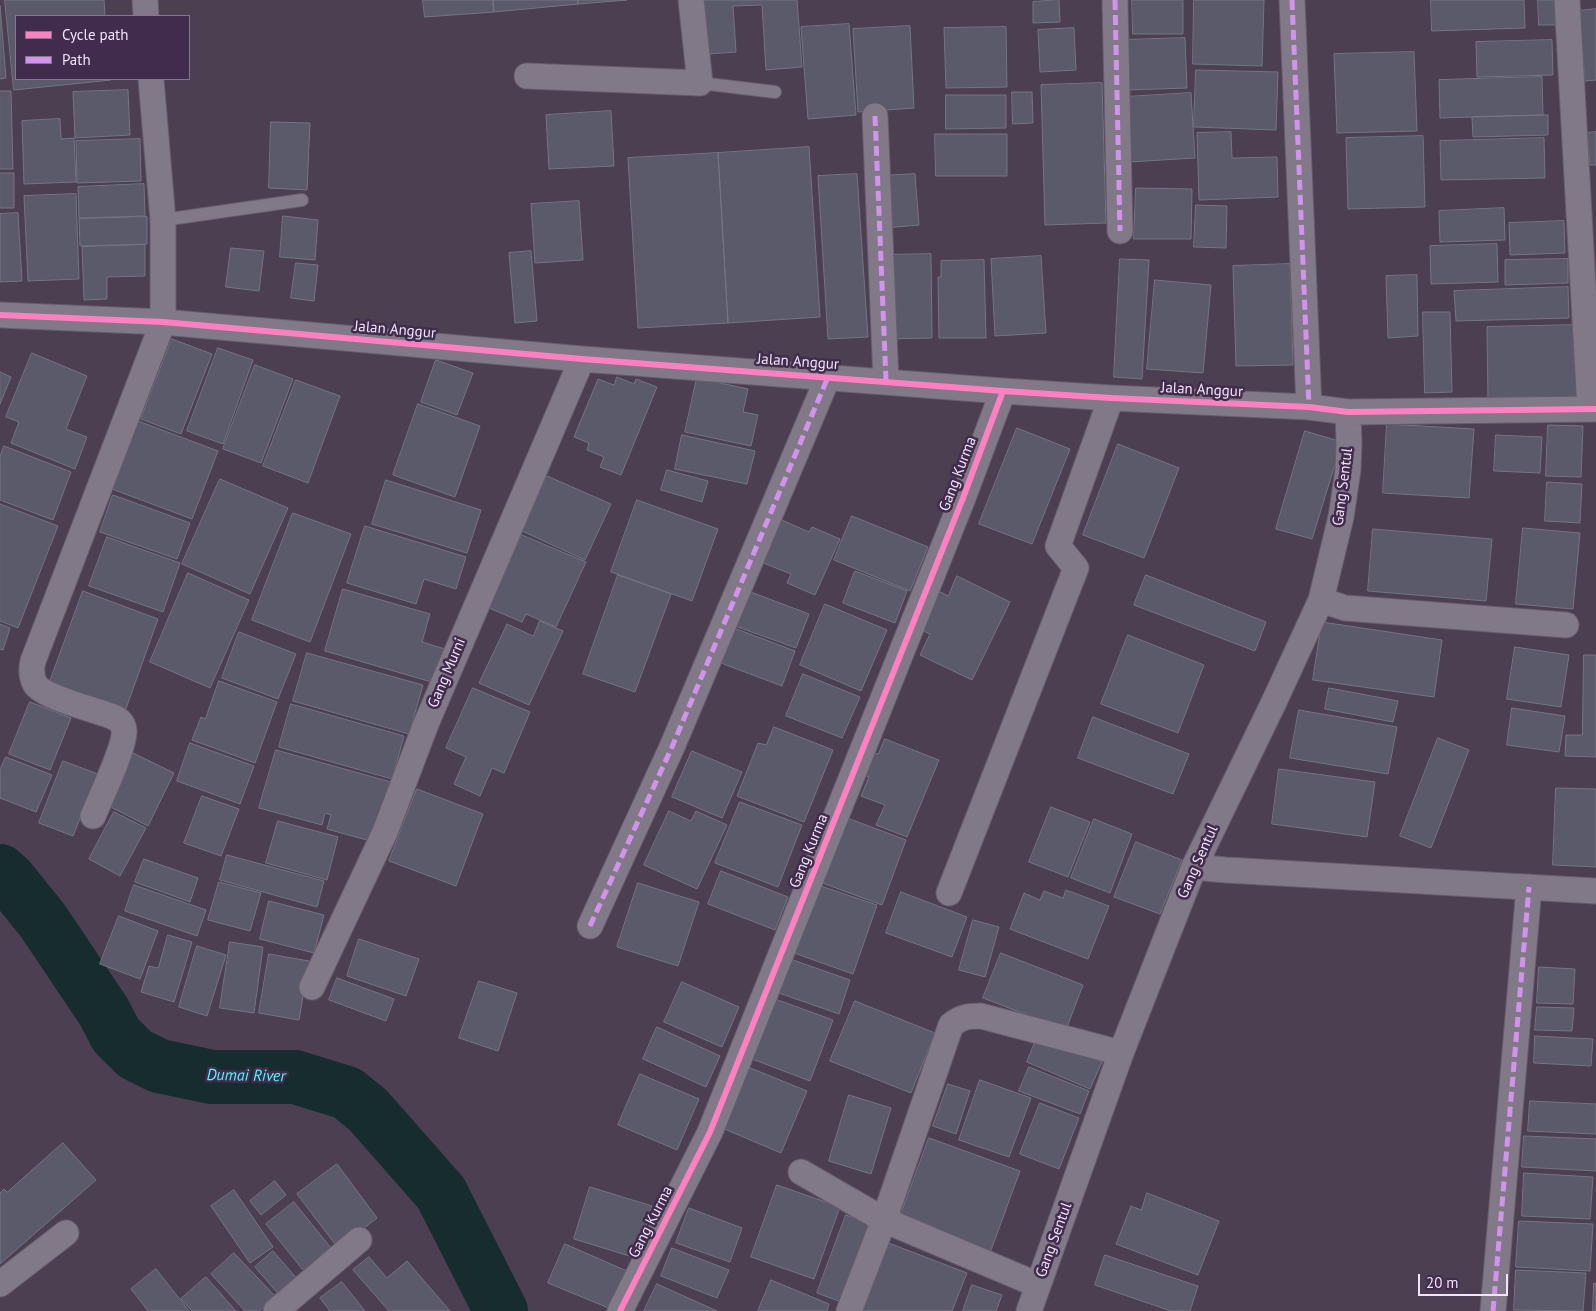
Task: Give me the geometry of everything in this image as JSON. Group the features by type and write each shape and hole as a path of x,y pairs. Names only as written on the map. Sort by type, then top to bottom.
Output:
{"street":[{"path":"145,0 146,15"},
{"path":"527,76 700,83 690,0"},
{"path":"1115,0 1120,231"},
{"path":"1292,0 1309,407"},
{"path":"1573,1 1593,409"},
{"path":"94,816 123,741 122,724 118,719 111,716 61,699 42,690 35,684 31,671 33,661 163,322 163,220 151,80"},
{"path":"874,116 886,381"},
{"name":"Jalan Anggur","path":"0,315 163,322 582,359 1003,391 1309,407 1348,412 1593,409"},
{"name":"Gang Murni","path":"312,987 385,832 426,724 582,359"},
{"path":"590,926 672,747 828,377"},
{"name":"Gang Kurma","path":"620,1311 710,1132 963,498 1003,391"},
{"path":"949,893 1076,568 1058,546 1111,398"},
{"name":"Gang Sentul","path":"1029,1311 1121,1053 1194,867 1321,600 1343,507 1349,444 1348,412"},
{"path":"1321,600 1345,608 1566,625"},
{"path":"1194,867 1596,891"},
{"path":"1493,1311 1528,887"},
{"path":"849,1311 884,1220 951,1025 959,1018 981,1016 1121,1053"},
{"path":"801,1172 884,1220 1038,1284"},
{"path":"0,1284 66,1233"},
{"path":"276,1311 359,1240"}],"lane":[{"path":"700,83 776,92"},
{"path":"163,220 302,200"}],"building":[{"path":"5,0 104,0 105,15 15,15 15,80 111,80 14,90"},
{"path":"423,0 493,0 494,12 425,17"},
{"path":"493,0 578,0 578,4 494,12"},
{"path":"578,0 627,0 578,4"},
{"path":"705,0 797,0 802,67 766,70 762,5 733,6 736,52 709,54"},
{"path":"1059,0 1060,22 1033,23 1033,2"},
{"path":"1132,0 1183,0 1183,34 1133,34"},
{"path":"1194,0 1264,0 1262,66 1193,64"},
{"path":"1431,0 1524,0 1525,28 1432,31"},
{"path":"1538,0 1556,0 1557,25 1539,25"},
{"path":"0,6 6,78 0,79"},
{"path":"1596,9 1596,80 1585,81 1579,11"},
{"path":"849,24 856,115 808,119 801,27"},
{"path":"910,26 914,108 858,112 853,29"},
{"path":"1006,27 1007,87 946,88 944,28"},
{"path":"1074,28 1076,70 1040,72 1038,30"},
{"path":"1185,38 1187,88 1126,90 1124,40"},
{"path":"1552,40 1553,75 1477,77 1476,42"},
{"path":"1414,52 1417,131 1337,133 1334,54"},
{"path":"1196,70 1278,72 1276,130 1194,127"},
{"path":"1542,77 1543,115 1440,118 1439,80"},
{"path":"1102,83 1106,223 1045,225 1041,85"},
{"path":"128,90 130,135 75,138 73,92"},
{"path":"0,91 11,91 13,169 0,169"},
{"path":"1012,92 1032,92 1033,123 1013,124"},
{"path":"1191,93 1195,158 1129,162 1125,97"},
{"path":"946,95 1006,95 1006,128 946,129"},
{"path":"611,111 614,166 549,169 546,115"},
{"path":"1548,115 1548,135 1473,137 1472,117"},
{"path":"60,119 61,139 74,138 76,182 24,184 22,121"},
{"path":"271,122 310,123 307,190 269,188"},
{"path":"1231,132 1232,158 1277,157 1278,197 1199,200 1197,133"},
{"path":"1596,132 1596,165 1590,165 1587,133"},
{"path":"935,134 1007,134 1007,176 936,176"},
{"path":"1423,136 1425,207 1348,209 1346,138"},
{"path":"1544,138 1545,178 1441,180 1440,141"},
{"path":"140,139 141,181 77,183 76,141"},
{"path":"809,147 820,317 728,323 718,153"},
{"path":"718,153 728,323 638,328 628,158"},
{"path":"0,173 14,173 14,208 0,208"},
{"path":"857,174 868,337 828,339 818,176"},
{"path":"915,174 919,225 885,228 881,176"},
{"path":"144,184 145,216 79,218 78,187"},
{"path":"1136,188 1192,189 1191,239 1134,239"},
{"path":"76,194 79,279 28,281 24,196"},
{"path":"579,201 583,260 535,263 531,204"},
{"path":"1196,205 1227,206 1226,248 1194,247"},
{"path":"1504,208 1505,240 1440,242 1439,211"},
{"path":"18,213 22,281 0,282 0,214"},
{"path":"283,216 318,220 315,260 280,257"},
{"path":"147,217 147,244 80,246 79,219"},
{"path":"1564,221 1565,253 1510,255 1509,223"},
{"path":"1497,244 1498,282 1431,284 1430,246"},
{"path":"145,245 145,276 107,277 107,299 84,300 82,247"},
{"path":"231,248 264,251 259,291 226,287"},
{"path":"531,251 537,321 515,323 509,253"},
{"path":"931,254 932,338 886,339 885,255"},
{"path":"1041,256 1046,333 995,336 991,259"},
{"path":"1120,259 1149,260 1142,379 1114,377"},
{"path":"1568,259 1568,283 1505,285 1505,260"},
{"path":"984,260 986,338 939,338 938,277 941,277 941,261"},
{"path":"296,263 318,265 314,301 291,298"},
{"path":"1290,264 1293,365 1236,366 1233,266"},
{"path":"1417,275 1418,336 1388,338 1386,276"},
{"path":"1155,280 1211,285 1203,373 1147,369"},
{"path":"1568,287 1569,318 1456,321 1454,291"},
{"path":"1423,312 1450,312 1452,392 1425,393"},
{"path":"1578,325 1580,398 1488,401 1487,327"},
{"path":"172,339 212,354 181,434 141,419"},
{"path":"218,348 253,360 223,444 187,431"},
{"path":"32,353 87,376 66,429 87,437 75,469 11,443 19,422 6,417"},
{"path":"436,360 473,373 457,415 421,402"},
{"path":"255,365 293,379 261,463 223,449"},
{"path":"0,372 11,377 0,404"},
{"path":"617,377 634,384 636,379 657,387 621,475 600,467 604,457 587,450 589,443 574,437 598,379 614,385"},
{"path":"697,378 748,389 743,412 758,415 751,446 685,432"},
{"path":"296,380 340,396 308,483 263,466"},
{"path":"418,404 480,426 455,497 393,475"},
{"path":"138,421 218,451 192,519 112,489"},
{"path":"1387,424 1474,429 1469,498 1383,493"},
{"path":"1548,425 1583,426 1581,477 1546,476"},
{"path":"1017,428 1070,449 1032,544 979,524"},
{"path":"1305,431 1342,442 1312,539 1276,529"},
{"path":"682,435 755,451 747,484 675,469"},
{"path":"1496,435 1542,437 1540,473 1494,471"},
{"path":"1118,444 1179,468 1144,558 1083,535"},
{"path":"4,446 71,472 53,520 0,500 0,457"},
{"path":"667,470 708,481 702,502 661,490"},
{"path":"547,476 611,504 585,560 522,531"},
{"path":"220,479 288,508 250,594 182,564"},
{"path":"386,480 481,510 467,553 372,524"},
{"path":"1547,482 1582,484 1580,523 1545,521"},
{"path":"113,495 190,523 177,559 100,532"},
{"path":"637,500 718,529 692,601 611,572"},
{"path":"0,504 58,526 18,628 0,621"},
{"path":"293,513 351,534 310,642 252,620"},
{"path":"852,516 928,547 910,591 834,560"},
{"path":"775,517 809,532 812,527 840,539 815,595 787,583 791,574 756,560"},
{"path":"365,526 466,557 456,589 424,579 416,604 347,583"},
{"path":"1523,528 1580,533 1573,609 1516,604"},
{"path":"1373,529 1492,539 1486,601 1368,591"},
{"path":"522,535 586,562 556,627 526,614 522,622 489,608"},
{"path":"107,537 180,563 163,612 89,586"},
{"path":"855,571 907,591 895,623 843,603"},
{"path":"188,573 249,600 210,688 150,662"},
{"path":"618,575 671,594 635,692 583,674"},
{"path":"1146,575 1266,622 1255,651 1134,605"},
{"path":"957,576 1010,602 972,680 920,655 930,634 919,629 937,590 948,596"},
{"path":"343,589 430,614 422,642 445,649 435,683 325,651"},
{"path":"83,591 158,619 124,714 48,687"},
{"path":"748,591 809,614 796,648 735,626"},
{"path":"825,604 887,630 861,691 800,665"},
{"path":"540,621 563,631 529,705 479,683 507,624 533,636"},
{"path":"1322,622 1442,640 1434,697 1313,680"},
{"path":"0,624 10,628 3,650 0,649"},
{"path":"734,628 795,651 782,686 721,663"},
{"path":"239,632 296,654 278,699 222,678"},
{"path":"1128,635 1204,665 1178,733 1101,704"},
{"path":"1515,647 1569,655 1561,707 1507,699"},
{"path":"307,653 423,685 409,734 293,701"},
{"path":"1584,655 1596,655 1596,757 1565,756 1566,735 1582,735"},
{"path":"803,674 860,697 842,738 786,716"},
{"path":"219,681 277,702 255,763 192,740 201,717 205,719"},
{"path":"473,688 530,712 504,773 492,768 480,796 454,784 466,757 446,748"},
{"path":"1329,688 1398,701 1393,722 1325,709"},
{"path":"30,702 71,718 50,770 9,754"},
{"path":"291,704 404,736 392,779 279,747"},
{"path":"1512,708 1565,716 1559,752 1507,745"},
{"path":"1299,710 1397,727 1388,774 1290,758"},
{"path":"1093,717 1189,754 1173,794 1078,758"},
{"path":"774,727 833,750 804,822 737,796 758,743 766,745"},
{"path":"1438,738 1469,750 1431,848 1400,836"},
{"path":"885,739 939,760 907,837 876,825 885,805 861,796 869,777 858,773 868,751 878,754"},
{"path":"190,743 254,766 240,804 177,781"},
{"path":"276,750 391,782 374,842 327,829 331,815 325,813 322,825 259,808"},
{"path":"129,751 174,773 148,826 103,803"},
{"path":"692,751 742,772 722,818 672,797"},
{"path":"6,757 52,775 36,812 0,798 0,770"},
{"path":"63,761 98,774 73,836 39,823"},
{"path":"1279,769 1375,782 1367,837 1272,824"},
{"path":"1556,788 1596,789 1596,867 1553,865"},
{"path":"417,789 483,814 456,886 389,861"},
{"path":"202,796 239,809 221,856 184,843"},
{"path":"740,802 802,825 778,887 715,863"},
{"path":"1051,807 1090,822 1068,877 1029,862"},
{"path":"669,811 691,821 696,811 727,825 697,889 644,865"},
{"path":"114,812 146,828 120,876 89,859"},
{"path":"842,816 906,840 882,905 817,881"},
{"path":"1094,819 1132,834 1110,893 1071,878"},
{"path":"278,821 338,837 327,880 266,863"},
{"path":"1136,842 1182,860 1160,914 1114,897"},
{"path":"227,855 324,881 317,907 220,880"},
{"path":"144,859 198,878 190,902 135,882"},
{"path":"721,871 788,897 775,930 708,904"},
{"path":"219,882 261,893 250,931 208,920"},
{"path":"638,883 699,902 678,966 617,947"},
{"path":"134,885 206,910 197,936 125,911"},
{"path":"818,885 877,905 853,974 794,953"},
{"path":"1066,890 1109,906 1088,959 1010,929 1024,893 1040,900 1044,891 1063,898"},
{"path":"901,892 967,917 952,957 886,933"},
{"path":"269,901 324,915 314,953 260,939"},
{"path":"119,916 158,931 140,979 100,964"},
{"path":"973,920 999,927 985,977 959,970"},
{"path":"168,935 192,942 174,1002 141,992 149,966 158,968"},
{"path":"359,939 419,959 406,996 347,976"},
{"path":"230,942 263,947 254,1013 220,1008"},
{"path":"197,946 226,955 207,1016 179,1007"},
{"path":"1001,953 1083,985 1066,1030 983,998"},
{"path":"269,954 309,961 299,1020 259,1013"},
{"path":"790,959 850,980 839,1014 779,993"},
{"path":"1539,967 1575,969 1573,1004 1537,1003"},
{"path":"337,978 394,999 386,1021 329,1000"},
{"path":"479,981 517,993 498,1051 459,1038"},
{"path":"682,982 739,1007 722,1047 664,1022"},
{"path":"775,999 833,1020 810,1081 752,1059"},
{"path":"855,1001 935,1033 911,1093 830,1061"},
{"path":"1537,1007 1574,1008 1572,1031 1535,1030"},
{"path":"657,1027 720,1056 706,1087 643,1059"},
{"path":"1038,1035 1102,1062 1090,1089 1027,1062"},
{"path":"1535,1036 1593,1039 1591,1066 1534,1063"},
{"path":"748,1067 807,1091 781,1153 722,1128"},
{"path":"1029,1067 1089,1091 1080,1114 1019,1091"},
{"path":"640,1074 699,1099 677,1150 618,1125"},
{"path":"980,1080 1031,1098 1009,1157 959,1140"},
{"path":"948,1084 970,1091 956,1134 933,1126"},
{"path":"849,1095 891,1108 871,1174 829,1161"},
{"path":"1530,1101 1596,1104 1596,1134 1528,1131"},
{"path":"1040,1103 1079,1118 1059,1169 1020,1154"},
{"path":"1524,1136 1596,1139 1596,1171 1522,1167"},
{"path":"929,1138 1020,1171 990,1253 899,1220"},
{"path":"63,1143 96,1180 0,1264 0,1193 4,1189 7,1192"},
{"path":"337,1164 377,1218 338,1248 297,1194"},
{"path":"1524,1173 1593,1177 1590,1219 1522,1216"},
{"path":"275,1181 286,1195 261,1215 250,1201"},
{"path":"777,1185 840,1207 814,1279 751,1257"},
{"path":"590,1187 652,1206 636,1258 574,1239"},
{"path":"234,1190 273,1247 250,1263 211,1206"},
{"path":"1147,1193 1219,1221 1198,1275 1116,1244 1131,1206 1141,1210"},
{"path":"294,1202 335,1253 307,1275 266,1224"},
{"path":"689,1208 742,1228 730,1262 676,1243"},
{"path":"846,1215 876,1226 847,1304 817,1293"},
{"path":"1519,1221 1593,1224 1590,1271 1516,1267"},
{"path":"886,1242 967,1273 952,1311 859,1311"},
{"path":"565,1244 627,1271 611,1309 548,1283"},
{"path":"672,1248 729,1270 717,1298 661,1276"},
{"path":"273,1251 299,1281 281,1297 255,1267"},
{"path":"234,1253 275,1296 259,1311 245,1311 211,1274"},
{"path":"1105,1255 1198,1286 1190,1311 1171,1311 1095,1285"},
{"path":"369,1257 387,1278 407,1261 450,1311 389,1311 353,1270"},
{"path":"156,1269 189,1311 148,1311 131,1289"},
{"path":"1516,1270 1586,1273 1583,1311 1514,1310"},
{"path":"206,1277 236,1311 192,1311 181,1299"},
{"path":"771,1280 829,1304 827,1311 758,1311"},
{"path":"342,1282 365,1311 330,1311 320,1298"},
{"path":"1594,1283 1596,1284 1596,1311 1593,1311"},
{"path":"657,1284 717,1311 644,1311"},
{"path":"972,1285 1002,1295 996,1311 963,1311"}],"waterway":[{"name":"Dumai River","path":"0,871 9,879 43,921 104,1012 116,1035 135,1054 159,1066 212,1077 295,1077 347,1093 368,1110 441,1193 501,1311"}],"marked path":[{"path":"1115,0 1120,231"},
{"path":"1292,0 1309,407"},
{"path":"875,116 886,381"},
{"path":"590,926 672,747 828,377"},
{"path":"1493,1311 1529,887"}],"cycle path":[{"path":"0,315 163,322 582,359 1003,391 1309,407 1348,412 1596,409"},
{"path":"620,1311 710,1132 963,498 1003,391"}]}
